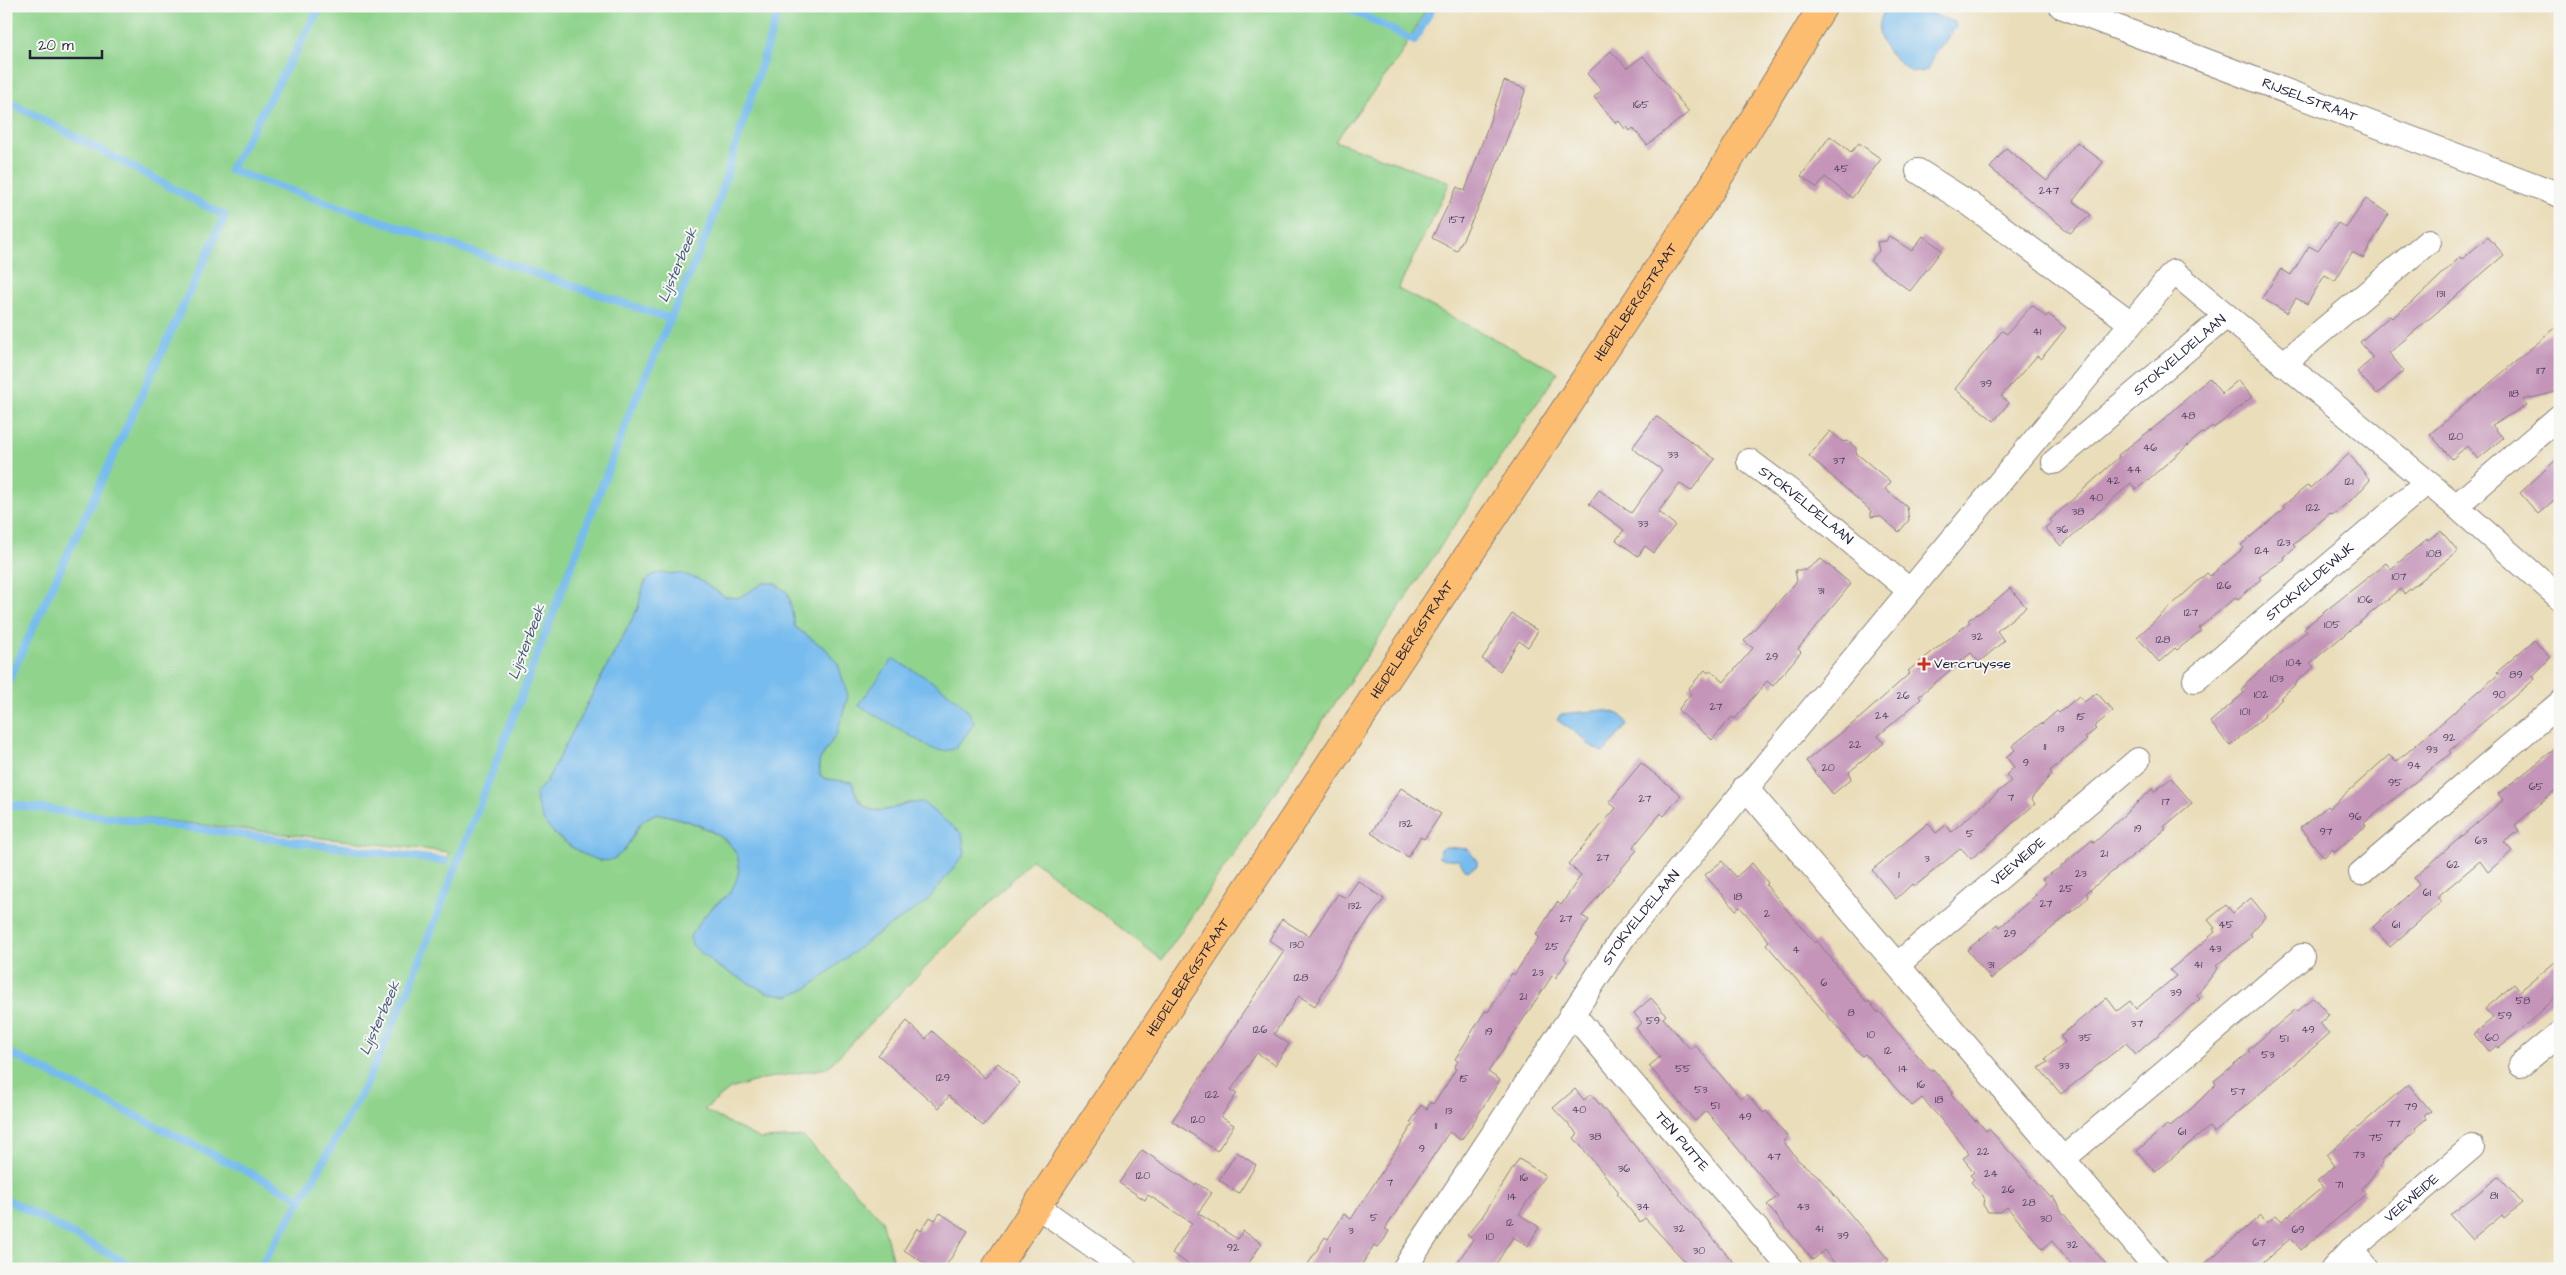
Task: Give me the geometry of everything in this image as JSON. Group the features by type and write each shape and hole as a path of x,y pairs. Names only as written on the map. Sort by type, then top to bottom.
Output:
{"main road":[{"name":"HEIDELBERGSTRAAT","path":"995,1269 1710,191 1823,6"}],"street":[{"name":"RIJSELSTRAAT","path":"2061,6 2560,195"},
{"path":"1918,171 1970,204 2131,323"},
{"path":"2283,364 2429,241"},
{"name":"STOKVELDELAAN","path":"1404,1269 1624,936 1745,787 2174,272 2226,316 2054,462"},
{"path":"2226,316 2456,506 2560,598"},
{"path":"2456,506 2560,416"},
{"name":"STOKVELDELAAN","path":"1749,461 1791,492 1909,590"},
{"name":"STOKVELDEWIJK","path":"2194,680 2426,483"},
{"path":"2361,873 2560,703"},
{"name":"VEEWEIDE","path":"1898,964 2138,760"},
{"path":"1745,787 2157,1269"},
{"path":"2063,1159 2302,956"},
{"name":"TEN PUTTE","path":"1572,1013 1791,1269"},
{"path":"2521,1065 2560,1033"},
{"name":"VEEWEIDE","path":"2333,1269 2351,1250 2472,1147"},
{"path":"1037,1206 1126,1269"},
{"path":"2351,1250 2367,1269"}],"green space":[{"path":"6,6 1428,6 1397,61 1335,141 1450,182 1398,289 1558,372 1162,960 1032,859 827,1068 763,1079 730,1089 704,1110 760,1139 804,1137 882,1220 895,1269 6,1269 6,804 445,861 449,852 6,803","holes":["698,579 725,597 738,598 764,583 774,583 788,593 795,627 826,649 837,733 819,761 820,775 826,779 852,782 861,802 874,810 890,809 910,802 965,854 925,903 874,936 808,988 766,992 717,966 692,945 700,924 712,907 732,890 740,874 740,860 733,847 720,837 704,828 657,813 643,820 624,851 601,861 573,848 554,834 536,794 546,782 638,608 645,581","893,659 974,724 955,749"]}],"water":[{"path":"1916,9 1955,22 1956,27 1932,58 1929,69 1921,72 1912,72 1896,60 1881,39 1879,31 1884,11"},
{"path":"659,573 683,574 698,579 725,597 738,598 764,583 774,583 788,593 795,627 826,649 838,664 848,696 837,733 819,761 820,775 826,779 852,782 857,797 864,806 872,810 880,811 922,802 962,834 965,854 925,903 874,936 808,988 788,996 766,992 717,966 692,945 690,936 706,914 731,890 739,870 737,856 730,845 718,835 688,821 657,813 640,825 619,855 605,861 586,856 558,836 545,823 539,809 535,794 546,782 638,608 646,582 653,575"},
{"path":"893,659 940,687 962,705 970,715 974,724 955,749 944,751 933,749 858,705"},
{"path":"1604,710 1621,716 1627,725 1605,751 1602,752 1586,743 1587,741 1557,720 1561,714"},
{"path":"1446,847 1468,849 1477,861 1477,866 1467,871 1458,860 1439,858 1440,849"}],"building":[{"path":"1611,51 1627,68 1643,56 1689,112 1647,145 1633,128 1630,131 1627,127 1625,129 1619,121 1616,123 1594,97 1602,90 1587,74"},
{"path":"1504,81 1526,89 1487,190 1457,251 1432,238 1457,187 1465,191"},
{"path":"1830,136 1851,152 1859,143 1881,159 1852,198 1825,177 1817,188 1801,176"},
{"path":"2077,142 2103,162 2073,201 2091,215 2070,233 1990,168 2006,148 2047,181"},
{"path":"2366,199 2389,214 2363,258 2352,252 2335,281 2325,275 2307,304 2296,298 2287,313 2262,298 2281,269 2291,275 2309,246 2318,251 2338,223 2346,228"},
{"path":"1889,236 1912,251 1923,236 1942,250 1910,291 1870,261 1879,251 1877,242 1886,241"},
{"path":"2488,237 2504,255 2389,353 2404,371 2377,394 2357,372 2373,358 2360,342 2390,316 2392,318 2416,299 2460,257 2462,259"},
{"path":"2032,305 2046,317 2048,314 2066,328 2041,359 2037,356 2001,396 2009,403 1994,421 1955,389 2002,331 2007,334"},
{"path":"2560,324 2560,391 2523,400 2527,405 2492,425 2503,438 2478,459 2467,446 2452,459 2430,434"},
{"path":"2209,378 2222,394 2238,380 2252,397 2214,428 2212,426 2202,433 2136,490 2131,483 2061,546 2045,528 2052,522 2050,520 2119,457 2118,455 2160,423"},
{"path":"1656,416 1715,459 1691,491 1680,484 1658,512 1675,525 1654,553 1645,546 1638,556 1616,540 1624,530 1589,504 1599,490 1631,513 1662,470 1632,448"},
{"path":"1830,431 1843,442 1848,441 1856,448 1856,453 1891,482 1885,489 1907,507 1909,520 1899,532 1880,516 1871,517 1871,511 1809,456"},
{"path":"2349,454 2370,480 2356,496 2332,515 2330,513 2293,545 2295,547 2284,557 2285,559 2259,577 2261,579 2238,599 2236,597 2199,628 2201,631 2177,650 2175,648 2159,662 2137,637 2207,573 2210,576 2244,548 2241,545 2285,508 2283,506 2308,485 2310,488"},
{"path":"2560,456 2560,495 2538,514 2520,493"},
{"path":"2441,531 2458,551 2404,594 2400,589 2310,663 2314,667 2280,698 2282,699 2265,716 2230,746 2210,722 2244,693 2242,690 2248,681 2307,631 2304,628 2386,563 2391,569 2427,539"},
{"path":"1821,559 1851,584 1798,649 1801,652 1773,686 1767,681 1735,719 1732,717 1712,740 1678,710 1692,692 1688,689 1705,670 1708,673 1710,670 1724,682 1753,648 1744,641 1797,581 1795,570 1806,570"},
{"path":"2010,588 2026,607 1997,631 2004,641 1979,662 1971,653 1919,696 1921,699 1878,736 1884,743 1849,772 1851,779 1833,794 1806,761 1861,717 1910,673 1908,671 1970,622 1968,620 1987,608"},
{"path":"1512,614 1538,631 1528,647 1519,641 1500,671 1482,659"},
{"path":"2534,640 2550,658 2533,676 2535,679 2449,751 2451,753 2364,823 2366,826 2335,852 2333,849 2324,857 2300,828 2328,806 2330,808 2389,755 2396,762 2499,674 2497,672"},
{"path":"2097,693 2113,711 2094,727 2096,729 2085,738 2087,740 2050,771 2052,773 2031,799 2035,804 1971,859 1961,848 1914,887 1912,884 1896,899 1872,870 1928,823 1936,833 1946,825 1951,832 2011,781 2006,775 2014,767 2006,757 2015,750 2012,746 2057,711 2059,713 2079,696 2084,702"},
{"path":"2560,745 2560,786 2515,825 2519,831 2504,842 2512,851 2488,872 2480,861 2437,897 2441,902 2390,947 2373,927 2419,885 2414,878 2503,800 2498,794"},
{"path":"1641,763 1681,795 1664,816 1661,813 1633,847 1637,850 1582,916 1589,920 1564,958 1567,961 1556,978 1552,976 1488,1072 1500,1080 1467,1132 1461,1140 1449,1132 1385,1229 1389,1231 1384,1240 1377,1248 1374,1246 1359,1269 1305,1269 1325,1237 1328,1239 1344,1214 1351,1219 1413,1124 1410,1123 1421,1105 1427,1109 1430,1102 1433,1104 1445,1087 1456,1069 1454,1068 1458,1061 1455,1059 1485,1011 1488,1012 1512,973 1514,975 1539,937 1536,935 1557,902 1561,905 1581,875 1568,864 1616,808 1609,802"},
{"path":"2171,778 2192,803 2164,827 2166,829 2086,893 2089,897 1991,979 1967,950 1998,924 2000,927 2036,895 2035,893 2046,883 2042,879 2058,869 2092,840 2094,843 2152,789 2154,792"},
{"path":"1401,788 1441,814 1424,839 1420,837 1408,857 1371,833"},
{"path":"1722,861 1736,877 1752,863 1768,883 1766,885 1815,943 1817,941 1867,1003 1869,1001 1878,1013 1879,1011 1931,1071 1933,1069 1953,1092 1951,1094 1975,1121 1977,1120 1986,1131 1989,1129 2051,1198 2053,1196 2062,1212 2110,1269 2075,1269 2052,1241 2043,1249 2007,1207 2000,1212 1988,1212 1983,1205 1984,1197 1971,1182 1974,1179 1970,1175 1974,1172 1963,1158 1969,1154 1955,1135 1922,1098 1912,1106 1865,1054 1862,1056 1766,944 1769,941 1740,907 1736,910 1705,875"},
{"path":"1358,881 1384,899 1348,949 1315,1006 1299,996 1274,1034 1289,1044 1275,1065 1257,1053 1231,1090 1237,1093 1221,1117 1234,1125 1217,1151 1172,1121 1284,951 1269,940 1282,919 1309,936 1338,894 1346,898"},
{"path":"2251,898 2266,916 2250,934 2252,936 2216,966 2218,968 2197,995 2200,999 2136,1054 2126,1043 2061,1094 2039,1068 2048,1062 2045,1059 2065,1042 2060,1036 2107,998 2117,1011 2130,1001 2136,1009 2176,976 2170,970 2215,932 2213,929 2215,928 2208,920 2226,905 2233,913"},
{"path":"2560,958 2560,992 2525,1026 2498,1048 2496,1046 2489,1052 2474,1034 2493,1018 2485,1009 2514,984 2520,991"},
{"path":"2313,997 2329,1015 2320,1023 2329,1034 2214,1133 2209,1127 2155,1172 2137,1151 2167,1125 2169,1127 2192,1108 2216,1084 2214,1081 2250,1052 2248,1050 2296,1009 2298,1011"},
{"path":"1651,998 1666,1015 1663,1018 1690,1049 1695,1045 1741,1099 1747,1094 1763,1113 1766,1111 1788,1137 1783,1141 1799,1161 1817,1175 1889,1260 1879,1269 1839,1269 1824,1250 1813,1260 1767,1205 1778,1196 1706,1111 1695,1121 1649,1066 1660,1057 1636,1028 1642,1023 1634,1013"},
{"path":"907,1021 926,1039 932,1031 985,1078 998,1063 1020,1083 983,1126 949,1096 939,1108 878,1055"},
{"path":"2408,1084 2431,1111 2424,1116 2426,1119 2415,1128 2417,1130 2381,1161 2383,1163 2362,1189 2366,1194 2301,1250 2291,1238 2255,1269 2199,1269 2261,1215 2267,1223 2276,1215 2282,1221 2323,1187 2317,1181 2335,1166 2327,1155"},
{"path":"1575,1089 1584,1100 1591,1094 1739,1269 1692,1269 1645,1218 1640,1222 1617,1194 1619,1192 1574,1138 1578,1134 1553,1108"},
{"path":"1142,1150 1195,1185 1196,1183 1212,1193 1198,1213 1237,1239 1243,1231 1262,1243 1245,1269 1195,1269 1172,1253 1192,1223 1148,1195 1145,1200 1119,1183"},
{"path":"1237,1152 1256,1165 1239,1193 1219,1180"},
{"path":"1519,1159 1545,1175 1519,1214 1539,1227 1528,1246 1513,1237 1493,1269 1453,1269 1473,1239 1467,1235 1482,1217"},
{"path":"2499,1177 2522,1203 2504,1218 2502,1215 2472,1240 2450,1215"},
{"path":"940,1213 968,1231 944,1269 933,1269 904,1250 917,1228 921,1231 930,1217 935,1220"}],"waterway":[{"path":"321,6 230,170 671,319"},
{"name":"Lijsterbeek","path":"259,1269 314,1178 365,1086 410,986 631,410 710,227 780,6"},
{"path":"1344,6 1414,41 1433,6"},
{"path":"6,100 225,216 6,686"},
{"path":"6,804 445,861"},
{"path":"6,1051 302,1199"},
{"path":"6,1199 138,1269"}],"place":[{"name":"Vercruysse","path":"1924,664"}]}
